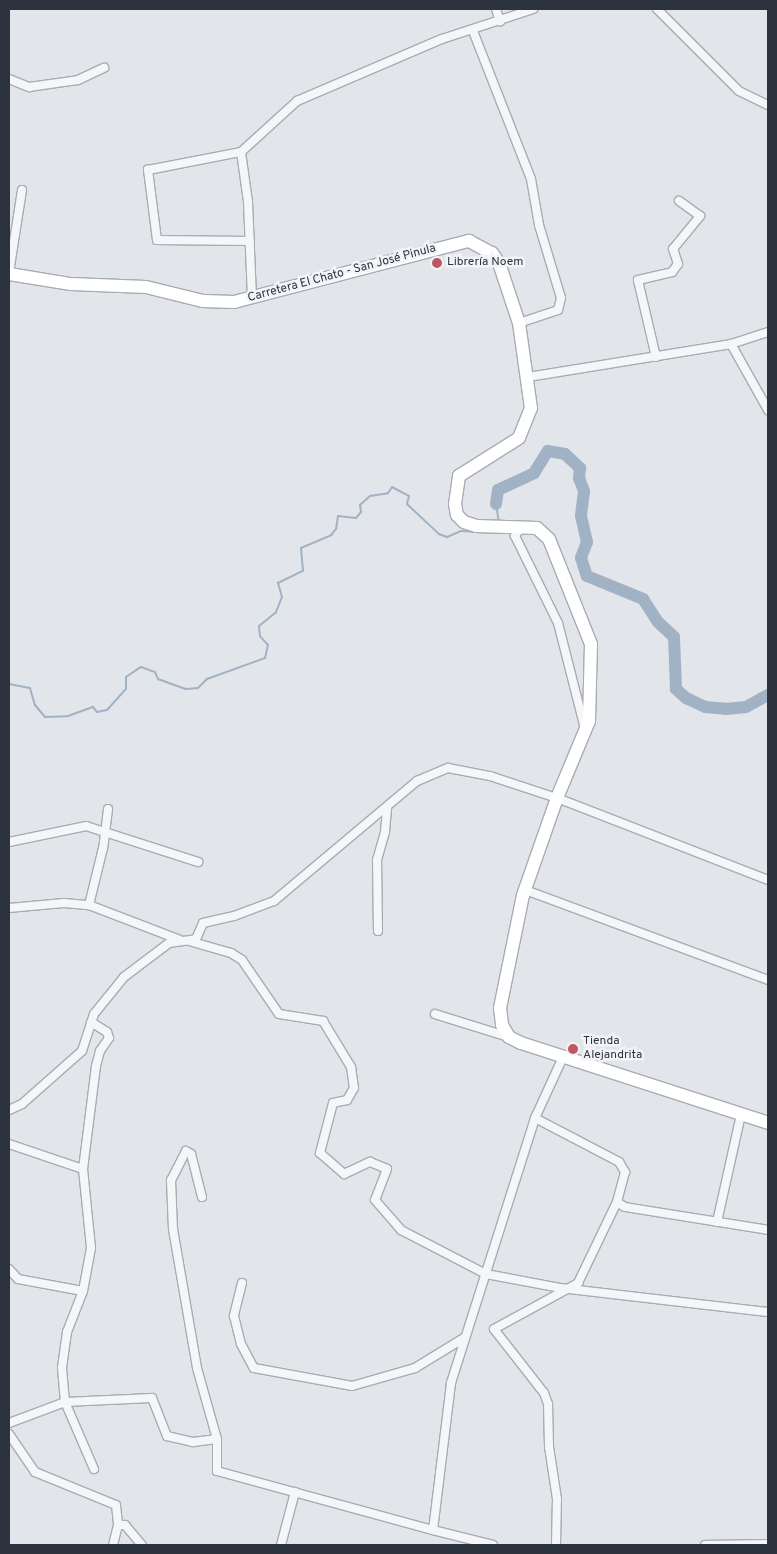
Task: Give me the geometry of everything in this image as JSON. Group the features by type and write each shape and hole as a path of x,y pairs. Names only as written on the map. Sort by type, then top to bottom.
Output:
{"main road":[{"name":"Carretera El Chato - San José Pinula","path":"9,274 72,284 146,287 217,303 252,298 469,241 482,245 498,263 519,323 531,408 519,438 460,476 454,504 457,515 464,522 476,526 537,528 549,539 591,644 589,721 557,798 525,890 500,1008 502,1025 509,1037"},
{"path":"509,1037 563,1057 768,1123"}],"street":[{"path":"496,9 500,21"},
{"path":"250,241 157,240 148,170 240,152 297,101 442,39 473,31 533,9"},
{"path":"657,9 739,91 768,106"},
{"path":"473,31 531,179 539,225 561,298 558,310 519,323"},
{"path":"9,79 29,87 38,86 78,80 104,68"},
{"path":"240,152 248,202 252,298"},
{"path":"9,274 22,190"},
{"path":"656,357 638,280 672,272 678,264 673,249 700,216 679,201"},
{"path":"528,378 731,344 768,332"},
{"path":"731,344 768,410"},
{"path":"516,526 514,536 558,623 586,729"},
{"path":"9,1110 22,1104 82,1051 94,1014 124,977 169,942 196,939 203,923 274,901 417,781 448,768 490,776 557,798 768,880"},
{"path":"378,931 377,860 385,832 387,807"},
{"path":"89,905 106,830 108,808"},
{"path":"9,842 86,826 106,830 198,862"},
{"path":"525,890 768,980"},
{"path":"9,908 64,903 89,905 184,941 231,953 242,960 279,1014 323,1021 351,1067 354,1088 347,1100 333,1103 320,1153 344,1174 370,1162 387,1169 375,1200 401,1230 486,1274 570,1289 768,1312"},
{"path":"435,1014 509,1037"},
{"path":"91,1022 107,1032 109,1038 100,1051 96,1066 83,1169 91,1248 83,1291 67,1332 62,1368 65,1402 94,1469"},
{"path":"433,1530 451,1383 535,1118 563,1057"},
{"path":"717,1222 741,1115"},
{"path":"535,1118 619,1162 624,1172 617,1202 578,1283 494,1329 544,1393 548,1404 549,1447 557,1499 556,1545"},
{"path":"9,1144 83,1169"},
{"path":"202,1197 192,1154 186,1151 171,1180 173,1230 197,1368 217,1439 217,1471 493,1545"},
{"path":"617,1202 625,1207 768,1230"},
{"path":"9,1269 18,1279 83,1291"},
{"path":"242,1283 234,1316 241,1344 254,1368 352,1386 415,1368 464,1338"},
{"path":"9,1422 65,1402 152,1398 167,1436 193,1442 217,1439"},
{"path":"9,1434 34,1472 116,1505 118,1525 113,1545"},
{"path":"281,1545 295,1492"},
{"path":"118,1525 125,1525 142,1545"},
{"path":"705,1545 768,1544"}],"waterway":[{"path":"496,504 498,490 534,473 548,451 565,454 580,468 579,478 584,491 581,516 587,542 581,558 587,576 643,599 658,622 674,637 676,689 686,698 705,707 726,709 746,707 768,695"},
{"path":"9,684 30,688 35,705 45,717 68,716 93,707 97,712 107,710 126,689 126,677 141,667 155,672 158,679 186,689 198,688 207,679 265,658 268,645 260,636 259,626 276,612 282,597 278,583 303,571 301,548 331,535 336,529 338,516 356,518 361,512 360,505 370,496 388,493 392,487 409,496 407,504 439,534 447,537 461,531 477,532"},
{"path":"496,504 499,522"}],"place":[{"name":"Librería Noem","path":"437,263"},
{"name":"Tienda Alejandrita","path":"573,1049"}]}
